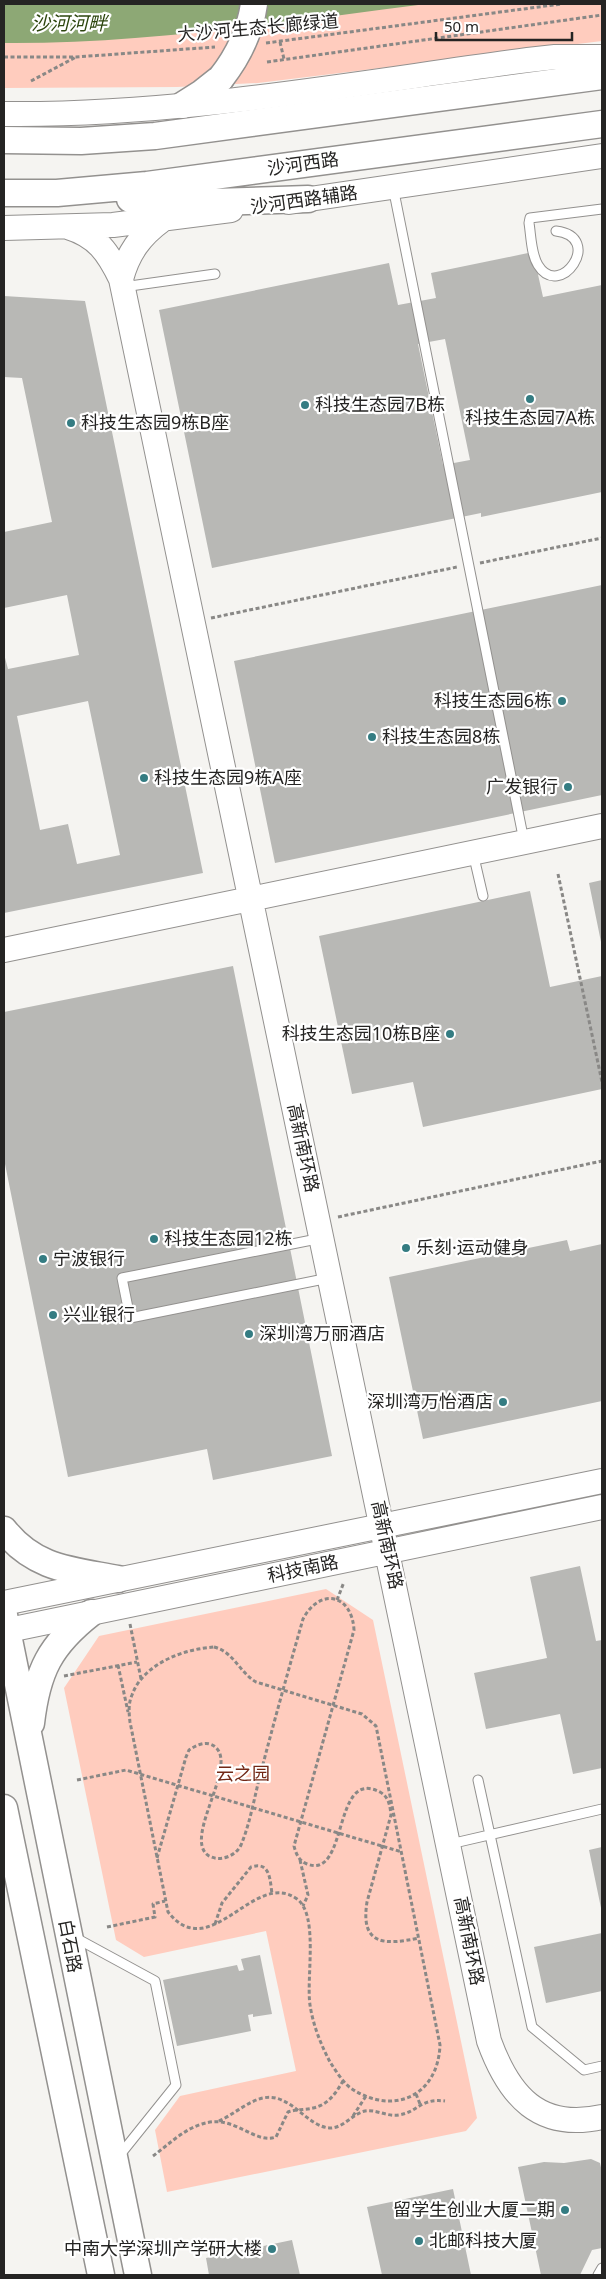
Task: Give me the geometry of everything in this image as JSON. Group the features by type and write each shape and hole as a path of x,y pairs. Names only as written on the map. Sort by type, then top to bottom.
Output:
{"main road":[{"path":"183,105 221,78 237,56 244,42 254,4"},
{"path":"4,140 80,141 155,136 602,76"},
{"name":"沙河西路","path":"8,193 57,192 147,185 602,124"},
{"path":"8,193 166,201 255,202 308,199"},
{"path":"4,1530 15,1544 28,1555 48,1564 118,1579"},
{"path":"29,1741 34,1700 43,1669 55,1648 68,1632 91,1613"},
{"name":"白石路","path":"5,1626 138,2275"},
{"name":"白石路","path":"4,1808 101,2275"}],"street":[{"path":"4,114 77,114 183,105 528,60 555,57 602,57"},
{"name":"沙河西路辅路","path":"4,228 68,227 162,220 596,159"},
{"path":"122,283 129,255 141,238 162,220"},
{"path":"68,227 84,232 105,250 122,283"},
{"name":"高新南环路","path":"122,283 490,2041 499,2068 511,2088 531,2107 544,2113 573,2120 602,2117"},
{"path":"4,950 602,826"},
{"name":"科技南路","path":"4,1603 602,1481"},
{"name":"科技南路","path":"5,1626 91,1613 602,1507"}],"lane":[{"path":"393,187 524,842"},
{"path":"556,231 573,239 578,252 578,259 570,271 556,275 542,270 537,264 529,222 530,218 602,209"},
{"path":"122,283 215,274"},
{"path":"474,852 482,896"},
{"path":"322,1238 122,1278 130,1318 330,1278"},
{"path":"478,1780 532,2027 584,2070 602,2066"},
{"path":"450,1844 602,1809"},
{"path":"68,1933 155,1981 176,2085 114,2162"},
{"path":"598,2275 602,2268"}],"path":[{"name":"大沙河生态长廊绿道","path":"260,44 561,4"},
{"path":"267,62 602,15"},
{"path":"280,42 284,59"},
{"name":"大沙河生态长廊绿道","path":"4,57 76,57 222,46"},
{"name":"大沙河生态长廊绿道","path":"31,82 76,57"},
{"path":"209,618 602,538"},
{"path":"558,874 602,1082"},
{"path":"338,1217 602,1161"},
{"path":"337,1600 344,1580"},
{"path":"157,1859 189,1750 194,1746 210,1744 217,1749 221,1756 222,1764 201,1839 203,1849 207,1855 214,1858 222,1859 235,1853 240,1845 251,1808 303,1618 309,1608 322,1600 337,1600 350,1610 354,1620 354,1630 294,1846 300,1859 308,1895 308,1900 303,1906"},
{"path":"130,1624 141,1680"},
{"path":"118,1665 168,1912 182,1926 192,1928 215,1924 238,1912 253,1900 265,1894 288,1895 297,1899 303,1906 310,1924 308,1975 310,2007 322,2046 350,2088 366,2096 382,2100 395,2100 416,2094 434,2076 440,2061 440,2045 376,1726 362,1714 256,1682 248,1678 232,1656 223,1649 214,1647 201,1648 174,1656 156,1666 141,1680 132,1694 129,1707 130,1722"},
{"path":"64,1676 137,1662"},
{"path":"77,1780 126,1770 402,1852"},
{"path":"300,1859 306,1864 314,1865 327,1860 332,1853 347,1804 357,1793 371,1790 379,1792 385,1796 392,1809 390,1823 367,1902 366,1926 370,1934 378,1940 386,1942 419,1938"},
{"path":"215,1924 222,1903 251,1866 262,1865 266,1868 270,1878 272,1894"},
{"path":"107,1927 155,1918 153,1904 165,1901"},
{"path":"153,2156 193,2128 202,2124 219,2121 228,2122 261,2139 276,2137 288,2112 315,2108 326,2103 336,2094 344,2081"},
{"path":"416,2094 420,2104"},
{"path":"351,2118 366,2096"},
{"path":"219,2121 260,2098 269,2097 287,2102 320,2126 328,2128 337,2127 363,2112 371,2111 389,2115 400,2115 420,2104 435,2100 445,2101"}],"green space":[{"path":"4,4 602,4 602,41 258,83 177,87 4,88"},
{"name":"云之园","path":"326,1589 373,1620 477,2118 466,2131 167,2192 155,2130 180,2096 296,2071 266,1931 144,1957 116,1940 64,1688 99,1636"}],"water":[{"name":"沙河河畔","path":"4,4 426,4 268,25 163,36 110,40 4,43"}],"building":[{"name":"科技生态园7B栋","path":"533,252 543,297 602,285 602,492 481,517 481,513 212,568 159,310 389,263 398,305 436,298 431,273","holes":["445,339 470,460 443,465 418,344"]},
{"path":"4,296 85,301 203,873 4,913 4,654 8,669 79,655 67,595 4,608 4,532 52,522 22,378 4,377","holes":["88,701 120,855 77,864 68,824 40,830 17,716"]},
{"name":"科技生态园8栋","path":"602,585 602,795 275,863 234,661"},
{"path":"602,880 602,942 601,942 589,883"},
{"name":"科技生态园10栋B座","path":"530,891 550,987 602,976 602,1089 423,1127 413,1082 352,1094 319,936"},
{"name":"科技生态园12栋","path":"233,966 332,1456 213,1480 207,1449 68,1477 4,1159 4,1012"},
{"path":"567,1240 570,1251 602,1244 602,1401 423,1439 389,1277"},
{"path":"580,1566 596,1641 602,1640 602,1768 573,1774 560,1714 486,1729 474,1673 547,1658 530,1577"},
{"path":"602,1847 602,1908 601,1908 589,1850"},
{"path":"602,1933 602,1991 546,2003 534,1947"},
{"path":"260,1955 272,2014 253,2017 253,2014 248,2015 251,2031 177,2046 163,1980 237,1965 239,1971 244,1970 241,1959"},
{"name":"留学生创业大厦二期","path":"591,2159 600,2163 602,2172 602,2248 592,2250 580,2275 541,2275 518,2167 544,2162 564,2163"},
{"name":"北邮科技大厦","path":"453,2189 471,2275 382,2275 367,2207"},
{"name":"中南大学深圳产学研大楼","path":"292,2240 300,2275 209,2275 206,2258"}],"place":[{"name":"科技生态园7A栋","path":"530,399"},
{"name":"科技生态园7B栋","path":"305,405"},
{"name":"科技生态园9栋B座","path":"71,423"},
{"name":"科技生态园6栋","path":"562,701"},
{"name":"科技生态园8栋","path":"372,737"},
{"name":"科技生态园9栋A座","path":"144,778"},
{"name":"广发银行","path":"568,787"},
{"name":"科技生态园10栋B座","path":"450,1034"},
{"name":"科技生态园12栋","path":"154,1239"},
{"name":"乐刻·运动健身","path":"406,1248"},
{"name":"宁波银行","path":"43,1259"},
{"name":"兴业银行","path":"53,1315"},
{"name":"深圳湾万丽酒店","path":"249,1334"},
{"name":"深圳湾万怡酒店","path":"503,1402"},
{"name":"留学生创业大厦二期","path":"565,2210"},
{"name":"北邮科技大厦","path":"419,2241"},
{"name":"中南大学深圳产学研大楼","path":"272,2249"}]}
